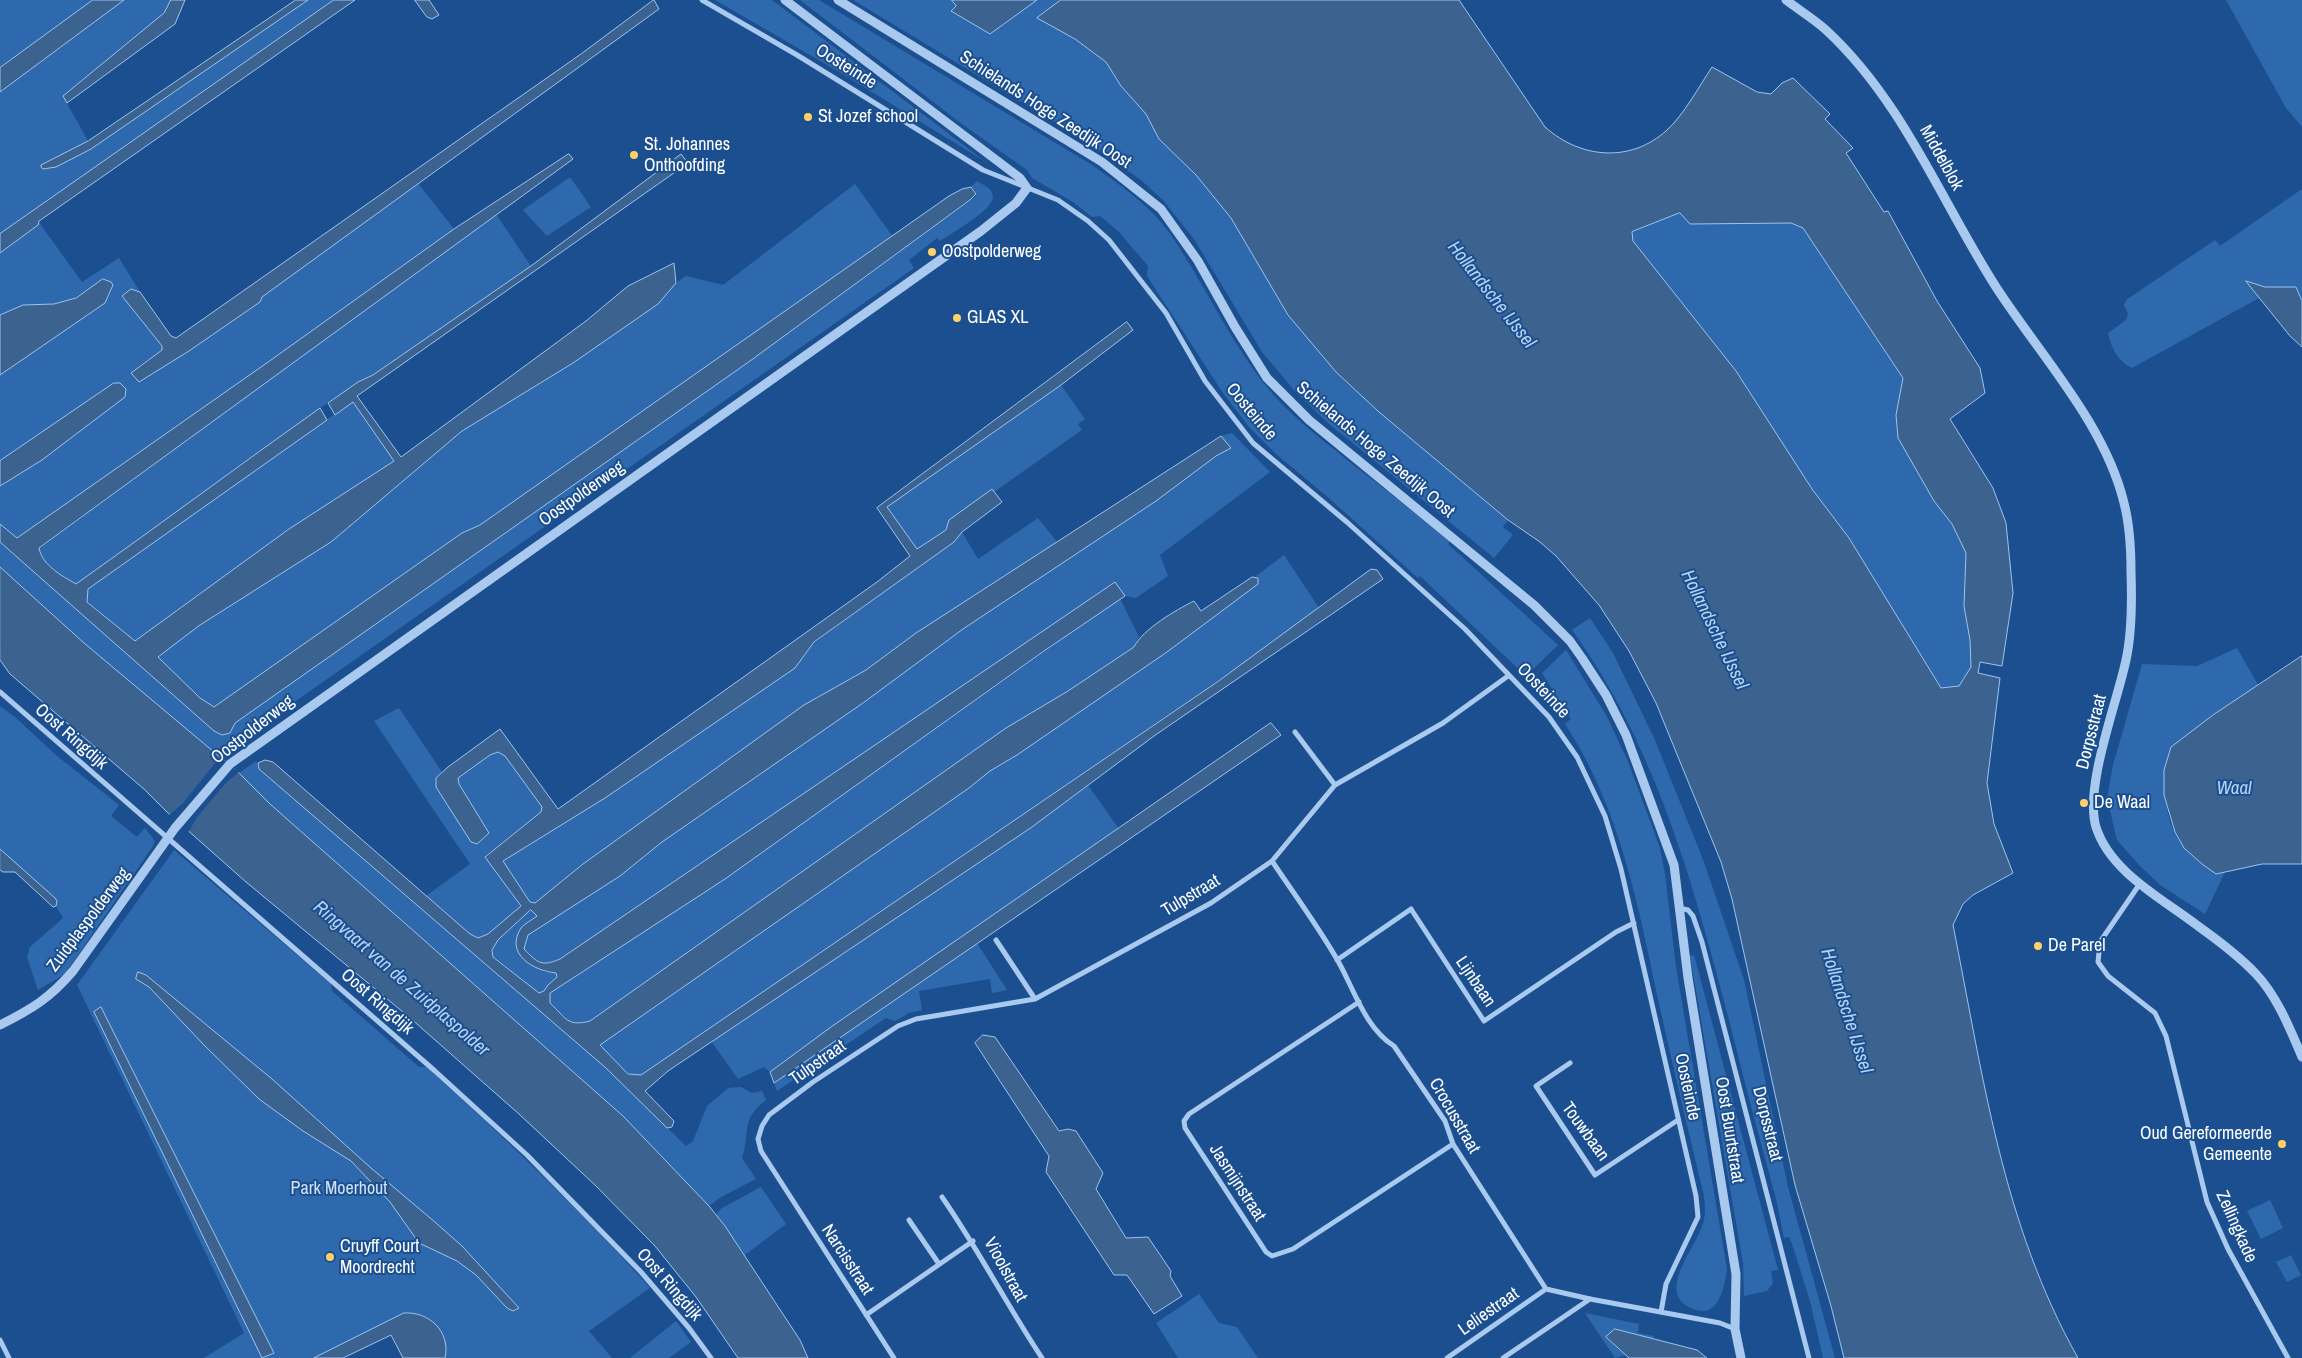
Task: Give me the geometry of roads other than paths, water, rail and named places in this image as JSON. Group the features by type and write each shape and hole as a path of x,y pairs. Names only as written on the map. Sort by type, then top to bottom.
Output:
{"street":[{"name":"Oosteinde","path":"702,0 797,55 983,170 1058,200 1088,222 1108,240 1166,313 1205,381 1253,443 1348,523 1465,629 1549,717 1577,757 1605,816 1621,869 1634,923 1696,1196 1698,1217 1666,1284 1661,1312"},
{"name":"Oosteinde","path":"785,0 1008,167 1020,178 1027,188"},
{"name":"Schielands Hoge Zeedijk Oost","path":"838,0 1102,162 1161,209 1198,261 1235,327 1268,378 1309,420 1534,605 1570,641 1606,695 1634,754 1674,865 1678,908"},
{"name":"Middelblok","path":"1786,0 1826,30 1870,78 1903,124 1997,288 2043,353"},
{"name":"Oostpolderweg","path":"168,839 175,828 230,764 981,231 1016,203 1027,188"},
{"name":"Dorpsstraat","path":"2043,353 2087,421 2107,457 2124,502 2130,538 2132,573 2127,657 2092,798 2096,827 2112,856 2139,885 2240,958 2260,978 2273,998 2302,1057"},
{"name":"Tulpstraat","path":"776,1176 761,1152 758,1139 762,1126 769,1115 813,1082 898,1026 916,1019 1036,998 1210,902 1272,861 1335,786 1443,723 1508,676"},
{"name":"Oost Ringdijk","path":"0,692 435,1071 527,1154 641,1272 689,1328 711,1358"},
{"path":"1295,732 1335,786"},
{"name":"Zuidplaspolderweg","path":"0,1025 25,1013 55,992 73,972 168,839"},
{"name":"Crocusstraat","path":"1272,861 1337,960 1381,1038 1394,1046 1445,1121 1453,1144 1546,1289"},
{"name":"Zellingkade","path":"2139,885 2100,942 2098,962 2108,976 2155,1013 2166,1036 2207,1202 2228,1249 2288,1358"},
{"name":"Oost Buurtstraat","path":"1678,908 1736,1274 1735,1329 1741,1358"},
{"name":"Dorpsstraat","path":"1678,908 1688,910 1693,916 1702,942 1809,1358"},
{"name":"Lijnbaan","path":"1337,960 1411,909 1484,1021 1616,932 1634,923"},
{"path":"996,940 1036,998"},
{"name":"Jasmijnstraat","path":"1359,1002 1189,1114 1184,1121 1185,1128 1229,1197 1266,1252 1272,1256 1294,1249 1453,1144"},
{"name":"Touwbaan","path":"1570,1063 1536,1086 1595,1175 1678,1120"},
{"name":"Narcisstraat","path":"776,1176 894,1358"},
{"name":"Vioolstraat","path":"942,1197 972,1241 1009,1307 1042,1358"},
{"path":"909,1220 939,1264"},
{"path":"866,1315 972,1241"},
{"path":"1546,1289 1720,1323 1735,1329"},
{"name":"Leliestraat","path":"1447,1358 1546,1289"},
{"path":"1503,1358 1590,1299"},
{"path":"0,1340 9,1358"}],"water":[{"path":"93,0 124,0 0,92 0,68"},
{"path":"171,0 185,0 175,24 67,103 63,96 164,13"},
{"path":"296,0 308,0 91,149 56,167 43,169 41,167 41,165 88,141"},
{"path":"334,0 355,0 39,221 38,225 0,253 0,234"},
{"path":"415,0 429,0 439,15 432,19 427,17"},
{"path":"654,0 659,9 262,297 260,302 189,351 139,382 131,373 162,350 162,346 122,296 131,289 140,292 171,336 176,338 581,54"},
{"path":"952,0 1037,0 990,34 951,11 956,6"},
{"name":"Hollandsche IJssel","path":"1061,0 1459,0 1545,127 1559,138 1574,146 1590,151 1622,152 1638,148 1653,141 1679,117 1712,67 1757,92 1771,94 1782,83 1793,78 1830,114 1825,119 1853,148 1846,153 1884,212 1888,211 1937,301 1980,368 1985,393 1950,419 1993,488 2006,523 2013,593 2002,666 1980,662 1978,673 2000,678 1987,783 1994,824 2013,873 1973,895 1963,904 1953,925 1986,1092 1998,1147 2013,1201 2052,1307 2078,1358 1844,1358 1831,1306 1795,1185 1732,899 1721,862 1656,703 1629,651 1599,605 1556,556 1540,542 1508,520 1379,412 1336,372 1288,315 1231,218 1196,175 1159,139 1146,114 1121,86 1106,62 1075,39 1037,18","holes":["1680,213 1690,224 1791,223 1803,228 1903,378 1896,415 1898,438 1934,501 1952,524 1966,553 1964,606 1970,640 1971,667 1959,686 1941,688 1849,538 1812,489 1736,371 1633,241 1632,232"]},
{"path":"569,154 573,159 39,548 44,560 53,569 76,584 320,408 327,420 88,589 87,602 135,641 289,529 394,461 353,402 335,415 328,403 358,382 373,375 531,266 681,154 688,163 357,396 401,457 586,321 628,286 674,263 676,283 658,304 573,363 462,431 331,542 200,625 158,657 200,698 214,707 462,533 480,525 949,196 962,189 971,187 976,194 750,361 235,723 230,733 222,735 214,731 0,542 0,524 17,538 454,229"},
{"path":"103,279 111,282 113,285 105,303 0,375 0,315 23,305 54,304 76,298"},
{"path":"2246,281 2265,287 2296,287 2302,301 2302,347 2290,336"},
{"path":"1127,322 1133,330 1061,385 887,507 917,549 946,530 949,520 992,489 1002,502 962,532 954,542 814,642 795,668 605,798 503,861 530,902 535,903 583,864 804,705 866,670 916,633 1221,436 1231,448 1216,456 1156,501 963,629 863,703 662,842 620,876 528,935 524,949 533,958 544,963 560,959 1115,582 1125,596 1044,651 725,879 550,993 550,1003 567,1020 576,1023 590,1021 1006,728 1068,691 1134,647 1145,633 1169,615 1194,601 1201,611 1252,577 1258,578 1258,584 1167,652 1017,755 990,771 969,788 600,1045 628,1074 641,1075 1220,680 1371,569 1377,570 1383,579 1154,736 1032,827 668,1071 645,1091 674,1121 672,1127 667,1128 606,1068 259,769 258,763 265,760 273,762 470,934 478,938 488,934 521,906 485,857 541,812 542,807 505,756 498,752 490,755 458,778 459,784 489,833 477,844 471,842 436,787 436,778 500,729 558,809 877,582 910,556 877,508","holes":["531,910 537,916 521,928 516,946 519,953 531,965 547,972 556,973 557,977 544,991 539,993 493,957 492,950 498,940"]},
{"path":"114,383 120,383 126,389 125,397 42,460 0,486 0,461"},
{"name":"Ringvaart van de Zuidplaspolder","path":"0,567 84,643 239,773 270,804 623,1116 709,1206 725,1226 800,1340 808,1358 738,1358 696,1297 655,1246 596,1186 519,1114 409,1017 246,882 145,790 10,674 0,660"},
{"name":"Waal","path":"2302,656 2302,864 2262,864 2216,874 2184,848 2175,832 2164,795 2164,770 2171,747 2213,715"},
{"path":"1271,723 1281,735 774,1083 770,1072 831,1027"},
{"path":"0,849 55,898 57,901 56,906 53,907 15,872 3,872 0,870"},
{"path":"138,972 146,975 272,1079 371,1168 436,1223 462,1246 519,1308 513,1311 507,1308 476,1275 457,1261 419,1243 390,1202 351,1161 303,1131 259,1099 149,987 136,979"},
{"path":"101,1007 274,1353 262,1358 94,1012"},
{"path":"983,1035 995,1037 1059,1131 1068,1129 1076,1131 1103,1173 1096,1189 1126,1238 1148,1237 1171,1271 1170,1276 1182,1296 1154,1314 1127,1275 1114,1275 1046,1172 1049,1156 975,1043"},
{"path":"404,1313 422,1316 436,1325 445,1340 445,1358 403,1358 391,1335 343,1358 314,1358"},
{"path":"1615,1329 1697,1350 1707,1358 1629,1358 1606,1337"}],"place":[{"name":"St Jozef school","path":"808,117"},
{"name":"St. Johannes Onthoofding","path":"634,155"},
{"name":"Oostpolderweg","path":"932,252"},
{"name":"GLAS XL","path":"957,318"},
{"name":"De Waal","path":"2084,803"},
{"name":"De Parel","path":"2038,946"},
{"name":"Oud Gereformeerde Gemeente","path":"2282,1144"},
{"name":"Cruyff Court Moordrecht","path":"330,1257"}],"park label":[{"name":"Park Moerhout","path":"339,1189"}]}
